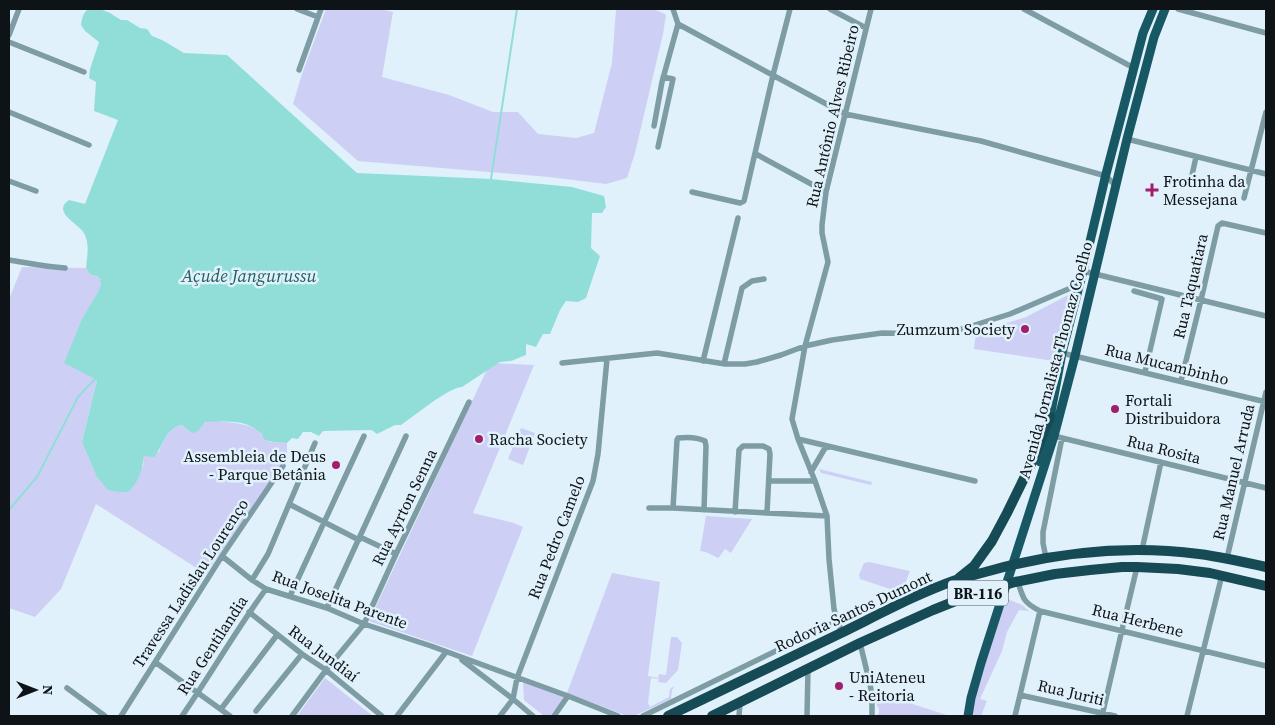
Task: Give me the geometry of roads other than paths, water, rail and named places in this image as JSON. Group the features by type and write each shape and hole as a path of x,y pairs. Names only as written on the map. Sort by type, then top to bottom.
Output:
{"highway":[{"path":"957,580 974,566 992,541 1032,462 1050,417"},
{"name":"Rodovia Santos Dumont","path":"668,716 900,604 957,580 1000,568 1046,558 1104,551 1142,550 1227,558 1266,567"},
{"name":"Rodovia Santos Dumont","path":"712,716 860,643 933,610 968,596 1018,582 1055,574 1122,567 1178,569 1222,575 1266,586"}],"main road":[{"name":"Avenida Jornalista Thomaz Coelho","path":"1018,542 1043,452 1062,353 1106,176 1143,33 1153,9"},
{"name":"Avenida Jornalista Thomaz Coelho","path":"963,716 973,674 1018,542 1058,437 1075,356 1127,139 1154,37 1165,9"},
{"path":"1143,33 1154,37"},
{"path":"1131,81 1141,84"},
{"name":"Avenida Jornalista Thomaz Coelho","path":"968,716 992,620"}],"street":[{"path":"9,35 19,9"},
{"path":"297,9 318,17"},
{"path":"299,70 320,9"},
{"path":"654,126 663,77 678,24 674,9"},
{"path":"692,192 740,203 743,203 746,199 773,75 790,9"},
{"path":"830,9 866,28"},
{"name":"Rua Antônio Alves Ribeiro","path":"842,632 834,608 827,516 792,419 805,346 828,262 822,233 826,192 871,9"},
{"path":"1024,9 1134,68"},
{"path":"1178,9 1266,33"},
{"path":"678,24 845,114 981,141 1106,176 1116,185"},
{"path":"9,42 84,72"},
{"path":"658,147 673,79 663,77"},
{"path":"9,112 89,145"},
{"path":"1244,198 1266,112"},
{"path":"1127,139 1266,174"},
{"path":"756,154 826,192"},
{"path":"1190,184 1196,157"},
{"path":"9,181 36,191"},
{"path":"703,361 738,218"},
{"name":"Rua Taquatiara","path":"1181,381 1218,226 1222,223 1266,233"},
{"path":"9,260 46,267 65,268"},
{"path":"1083,271 1266,316"},
{"path":"724,364 742,288 752,281 764,279"},
{"path":"562,363 657,353 724,364 745,364 832,340 882,333 928,334 962,328 1010,314 1080,284"},
{"path":"1134,291 1162,300 1145,372"},
{"name":"Rua Mucambinho","path":"1062,353 1265,402"},
{"name":"Rua Pedro Camelo","path":"500,716 513,699 517,678 593,482 598,454 607,359"},
{"name":"Rua Manuel Arruda","path":"1227,558 1266,392"},
{"name":"Rua Ayrton Senna","path":"292,716 326,670 364,624 469,402"},
{"path":"290,596 364,436"},
{"path":"327,608 406,436"},
{"path":"1046,558 1044,532 1058,437"},
{"name":"Rua Rosita","path":"1058,437 1266,488"},
{"path":"673,508 677,441 678,438 682,438 705,441 707,454 704,510"},
{"path":"798,439 976,481"},
{"path":"252,580 268,554 315,443"},
{"path":"735,512 738,454 741,447 747,445 769,449 767,513"},
{"path":"811,472 825,448 831,446"},
{"path":"1142,550 1161,462"},
{"name":"Travessa Ladislau Lourenço","path":"121,716 222,556 283,466"},
{"path":"769,480 815,481"},
{"path":"289,504 360,539 396,554"},
{"path":"649,508 827,516"},
{"name":"Rua Joselita Parente","path":"222,556 266,589 327,608 364,624 568,696 618,716"},
{"path":"1103,715 1138,568"},
{"path":"1187,716 1222,575"},
{"name":"Rua Herbene","path":"1018,582 1024,599 1030,606 1040,611 1266,666"},
{"name":"Rua Gentilandia","path":"182,716 266,589"},
{"path":"1015,716 1040,611"},
{"name":"Rua Jundiaí","path":"249,612 302,654 326,670 382,716"},
{"path":"643,716 837,621"},
{"path":"220,709 277,635"},
{"path":"860,643 872,696 872,716"},
{"path":"397,716 446,652"},
{"path":"256,711 302,654"},
{"name":"Rua Joselita Parente","path":"456,656 533,716"},
{"path":"155,662 230,716"},
{"path":"807,716 808,669"},
{"path":"68,688 105,716"},
{"name":"Rua Juriti","path":"1020,695 1103,715 1115,716"},
{"path":"554,716 568,696"},
{"path":"740,703 740,716"}],"water":[{"name":"Açude Jangurussu","path":"88,9 100,9 121,20 127,20 140,28 147,29 152,36 184,53 227,55 357,173 491,179 572,187 604,196 606,207 602,213 592,213 591,248 600,256 586,298 578,302 566,301 550,334 543,334 536,347 526,344 526,355 511,361 500,362 462,387 456,388 440,397 401,425 395,425 377,434 371,430 323,431 319,436 311,432 303,432 298,439 292,438 287,443 272,442 264,439 262,434 254,428 238,422 205,422 198,431 193,433 182,425 171,430 154,457 144,456 139,476 128,492 108,490 97,477 82,442 97,380 64,363 82,319 101,284 100,279 97,276 91,275 86,268 88,246 86,237 81,229 68,218 63,209 64,204 69,200 85,204 118,120 94,111 96,82 89,78 99,42 85,31 81,25 83,16"}],"waterway":[{"path":"490,180 517,9"},
{"path":"9,510 37,477 78,397 96,378"}],"place":[{"name":"Frotinha da Messejana","path":"1152,190"},
{"name":"Zumzum Society","path":"1025,329"},
{"name":"Fortali Distribuidora","path":"1115,409"},
{"name":"Racha Society","path":"479,439"},
{"name":"Assembleia de Deus - Parque Betânia","path":"336,465"},
{"name":"UniAteneu - Reitoria","path":"839,686"}]}
